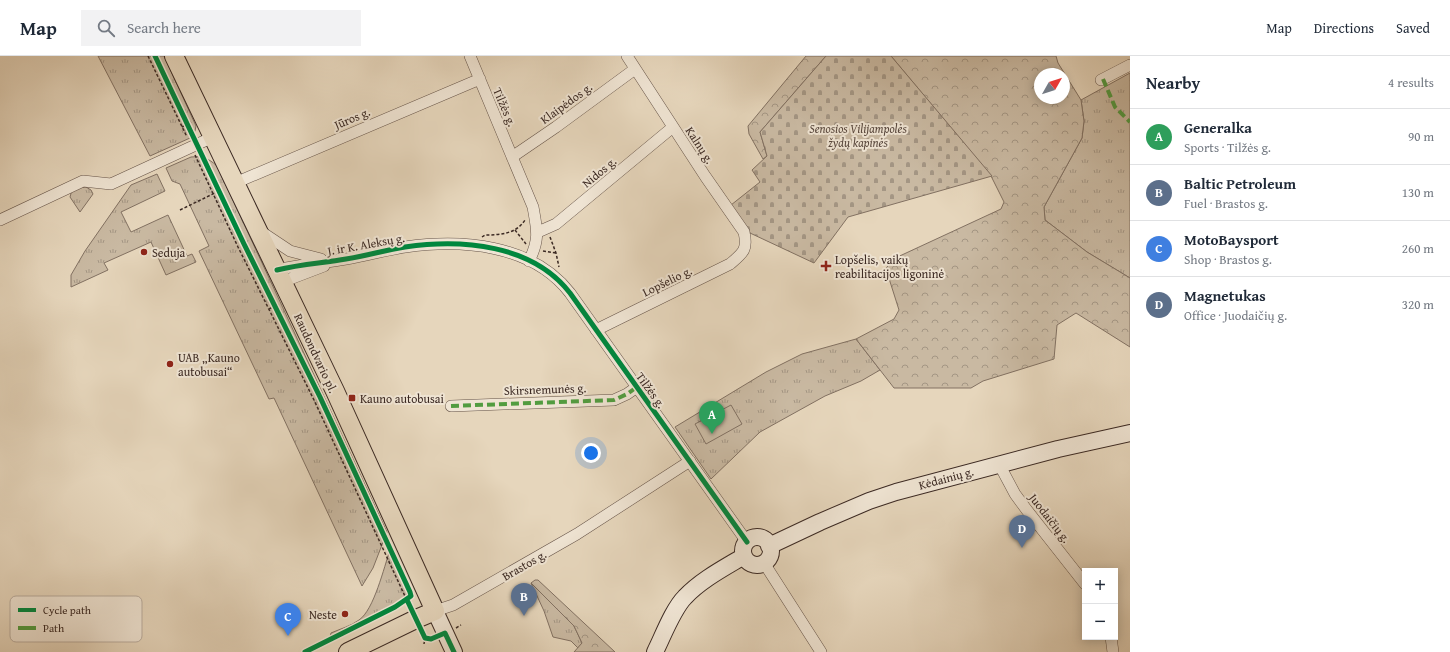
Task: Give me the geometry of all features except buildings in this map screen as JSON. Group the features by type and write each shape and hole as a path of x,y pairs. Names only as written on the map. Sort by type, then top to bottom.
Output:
{"main road":[{"name":"Raudondvario pl.","path":"174,56 335,391 454,652"},
{"name":"Kėdainių g.","path":"769,546 869,501 896,492 999,464 1130,432"},
{"path":"656,652 684,598 745,549 752,539 762,539 769,546 770,556 764,563 755,565 750,563 745,549"},
{"name":"Brastos g.","path":"348,652 435,611"}],"street":[{"name":"Tilžės g.","path":"470,56 542,230 530,261 547,271 562,284 690,461 745,549"},
{"name":"Kalnų g.","path":"627,56 705,176 744,232 746,241 745,249"},
{"path":"1101,80 1130,65"},
{"name":"Klaipėdos g.","path":"512,157 556,127 635,69"},
{"name":"Jūros g.","path":"235,183 250,175 480,79"},
{"name":"Nidos g.","path":"542,230 556,224 673,127"},
{"path":"0,220 83,181 111,184 213,137"},
{"name":"J. ir K. Aleksų g.","path":"258,229 290,250 304,256 328,261"},
{"name":"J. ir K. Aleksų g.","path":"280,276 346,259 405,247 440,244 474,245 494,248 512,253 530,261"},
{"name":"Lopšelio g.","path":"596,330 730,264 745,249"},
{"name":"J. ir K. Aleksų g.","path":"280,276 293,266 346,259"},
{"name":"Skirsnemunės g.","path":"451,406 614,400 637,387"},
{"name":"Brastos g.","path":"435,611 453,605 577,534 690,461"},
{"name":"Juodaičių g.","path":"999,464 1015,494 1082,580"},
{"path":"764,563 821,652"},
{"path":"1111,640 1113,652"}],"path":[{"path":"148,56 213,194 314,400 407,600"},
{"path":"180,210 219,191"},
{"path":"474,245 485,235 501,235 515,230 523,223 533,207"},
{"path":"542,230 556,253 562,284"},
{"path":"424,644 425,638"}],"green space":[{"path":"98,56 164,56 196,126 195,131 190,138 150,156"},
{"path":"806,56 826,56 760,132 767,156 763,159 749,134 748,126"},
{"name":"Senosios Vilijampolės žydų kapinės","path":"826,56 891,56 992,176 848,217 814,263 750,233 731,205 760,182 752,170 767,156 760,132"},
{"path":"891,56 1056,56 1061,68 1034,68 1034,104 1070,104 1070,82 1081,100 1084,121 1082,138 1044,207 1045,220 1087,252 1130,278 1130,347 1076,313 1057,325 1054,359 983,381 971,388 894,388 856,339 894,319 899,310 886,269 891,260 1001,209 1004,202 991,176"},
{"path":"1130,73 1130,278 1087,252 1045,220 1044,207 1082,138 1084,121 1081,100"},
{"path":"191,157 205,158 217,166 387,532 373,568 362,586 274,398 269,399 199,251 209,246 180,184 172,181 166,168"},
{"path":"157,174 165,191 121,212 131,232 168,215 187,256 192,254 196,262 166,275 151,242 104,263 108,270 71,287 71,275 85,251 131,185"},
{"path":"86,187 91,190 93,194 80,212 70,197 72,190"},
{"path":"856,339 880,370 861,381 825,396 760,432 711,479 675,427 766,372 802,354"},
{"path":"731,405 742,424 706,444 695,424"},
{"path":"390,550 407,594 394,605 330,637 331,633 353,624 364,615 374,598"},
{"path":"538,580 615,652 574,652 582,643 574,626 531,583"},
{"path":"531,583 574,626 582,643 578,648 571,641 553,637 544,611"}],"marked path":[{"path":"1103,79 1115,107 1130,122"},
{"path":"451,406 614,400 637,387"}],"cycle path":[{"path":"155,56 244,244 320,397 410,592 411,596 395,607 305,652"},
{"path":"277,270 294,266 353,258 405,247 449,244 472,245 495,249 516,255 536,264 554,277 570,293 747,542"},
{"path":"407,600 425,638 431,639 445,633 454,652"}],"place":[{"name":"Seduja","path":"144,252"},
{"name":"Lopšelis, vaikų reabilitacijos ligoninė","path":"826,266"},
{"name":"UAB „Kauno autobusai“","path":"170,364"},
{"name":"Kauno autobusai","path":"352,398"},
{"name":"Generalka","path":"712,434"},
{"name":"Magnetukas","path":"1022,548"},
{"name":"Neste","path":"345,614"},
{"name":"Baltic Petroleum","path":"524,616"},
{"name":"MotoBaysport","path":"288,636"}]}
